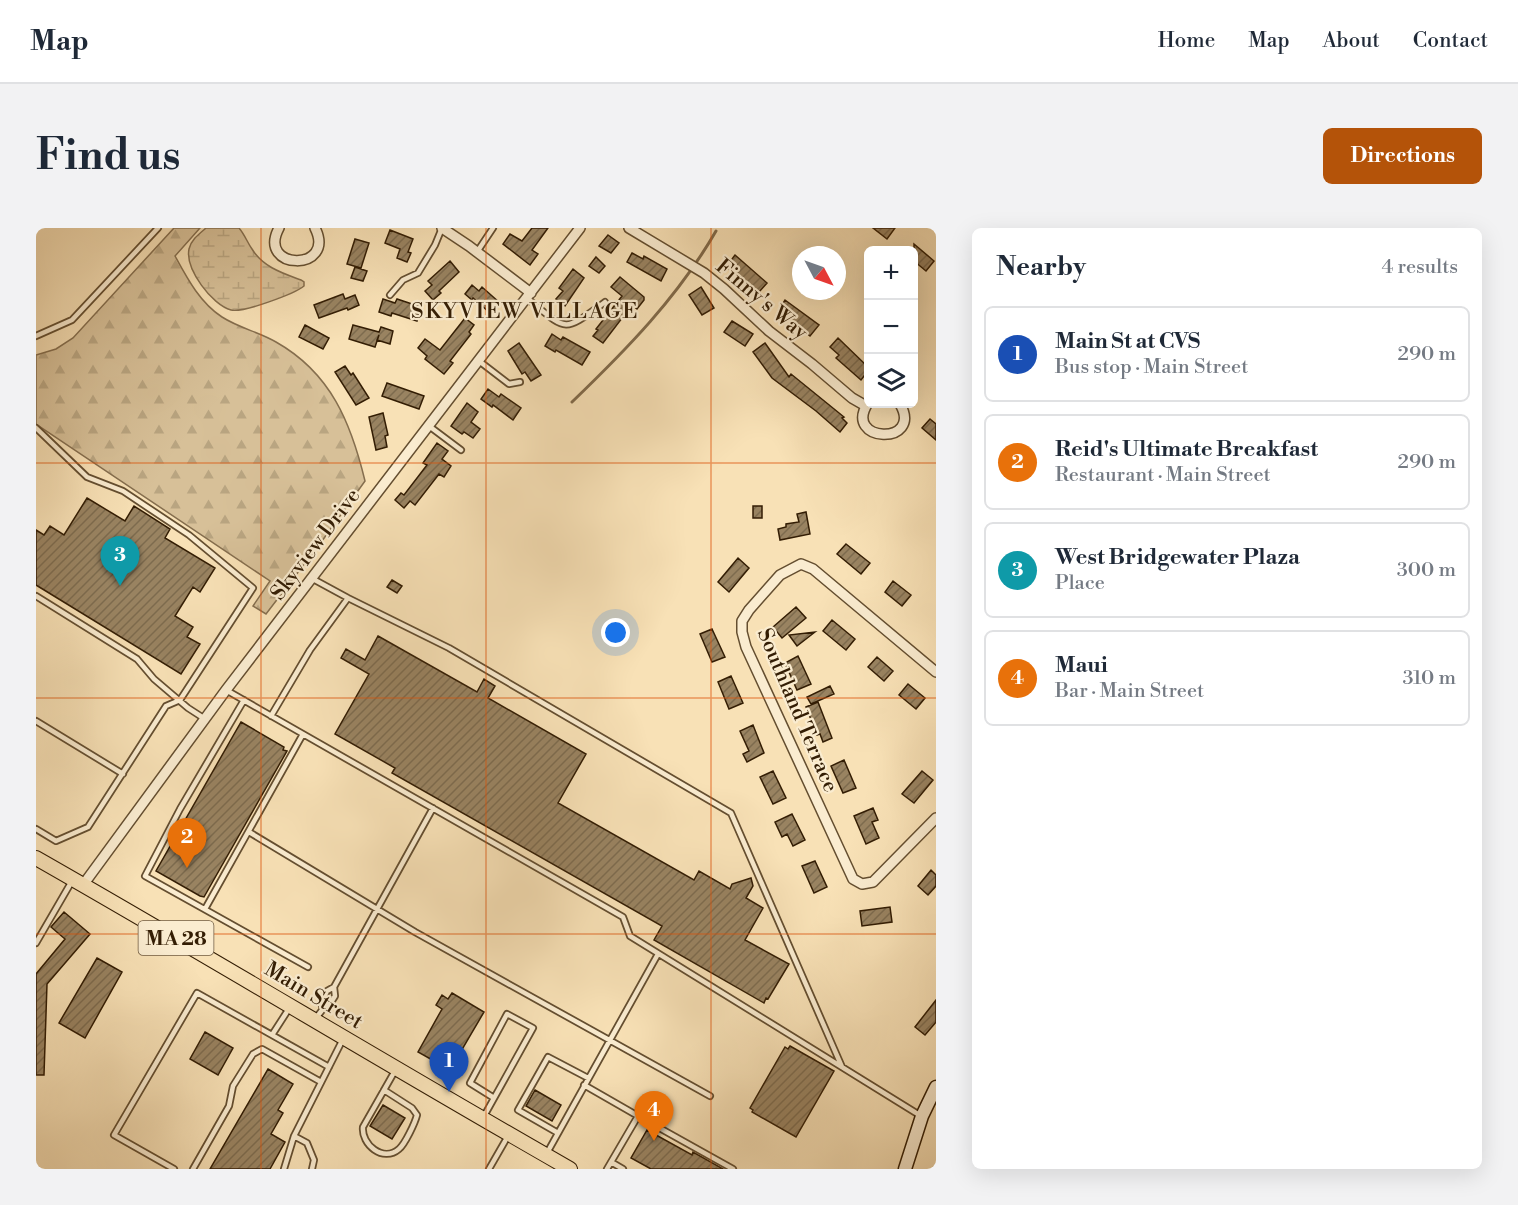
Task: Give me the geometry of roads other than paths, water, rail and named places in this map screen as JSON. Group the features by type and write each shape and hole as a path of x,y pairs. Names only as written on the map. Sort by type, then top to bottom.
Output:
{"main road":[{"name":"Main Street","path":"36,858 291,1006 319,1015 344,1038 570,1169"},
{"path":"905,1169 922,1116 936,1087"}],"street":[{"path":"279,228 275,239 279,252 290,261 299,262 311,257 316,249 319,240 315,228"},
{"path":"442,228 477,252 529,296"},
{"name":"Skyview Drive","path":"78,882 313,579 357,518 580,228"},
{"name":"Finny's Way","path":"629,228 704,273 769,331 806,358 852,398 864,404"},
{"name":"Finny's Way","path":"866,408 864,419 866,425 882,435 889,435 900,428 904,415 901,408"},
{"name":"Southland Terrace","path":"936,672 813,569 801,564 780,575 742,621 746,646 853,879 862,884 873,882 936,818"}],"lane":[{"path":"36,336 72,320 158,228"},
{"path":"390,296 403,280 418,273 435,245 442,228"},
{"path":"477,252 493,228"},
{"path":"529,296 554,321 568,326 605,302"},
{"path":"479,361 508,384 520,382"},
{"path":"429,426 460,450"},
{"path":"36,428 87,477 123,491 189,535 253,588 180,700 166,706 88,827 56,841 36,829"},
{"path":"313,579 449,648 732,813 842,1067"},
{"path":"36,596 137,658 154,679 205,719"},
{"path":"271,716 310,650 348,598"},
{"path":"226,690 623,917 630,936 922,1116"},
{"path":"243,700 180,809 145,876 308,967"},
{"path":"36,721 123,774"},
{"path":"205,909 303,734"},
{"path":"319,1015 321,1003 327,991 334,987 433,808"},
{"path":"249,832 415,932 710,1096"},
{"path":"36,943 78,882"},
{"path":"546,1155 658,954"},
{"path":"319,1015 335,996 334,987"},
{"path":"174,1169 114,1135 197,993 329,1067"},
{"path":"272,1035 291,1006"},
{"path":"483,1118 533,1028 507,1014 470,1083 494,1098"},
{"path":"284,1169 294,1136 344,1038"},
{"path":"193,1169 230,1106 233,1086 253,1054 262,1049 321,1082"},
{"path":"558,1133 518,1110 548,1057 588,1078"},
{"path":"384,1090 412,1108 417,1115 399,1149 390,1153 379,1152 368,1145 362,1135 363,1127 384,1090 396,1069"},
{"path":"584,1085 733,1169"},
{"path":"607,1169 638,1116"},
{"path":"489,1169 510,1134"},
{"path":"294,1136 307,1143 314,1161 312,1169"},
{"path":"611,1162 623,1169"}],"waterway":[{"path":"572,402 668,300 716,231"}],"place":[{"name":"West Bridgewater Plaza","path":"120,586"},
{"name":"Reid's Ultimate Breakfast","path":"187,868"},
{"name":"Main St at CVS","path":"449,1092"},
{"name":"Maui","path":"654,1141"}],"district":[{"name":"SKYVIEW VILLAGE","path":"525,310"}]}
